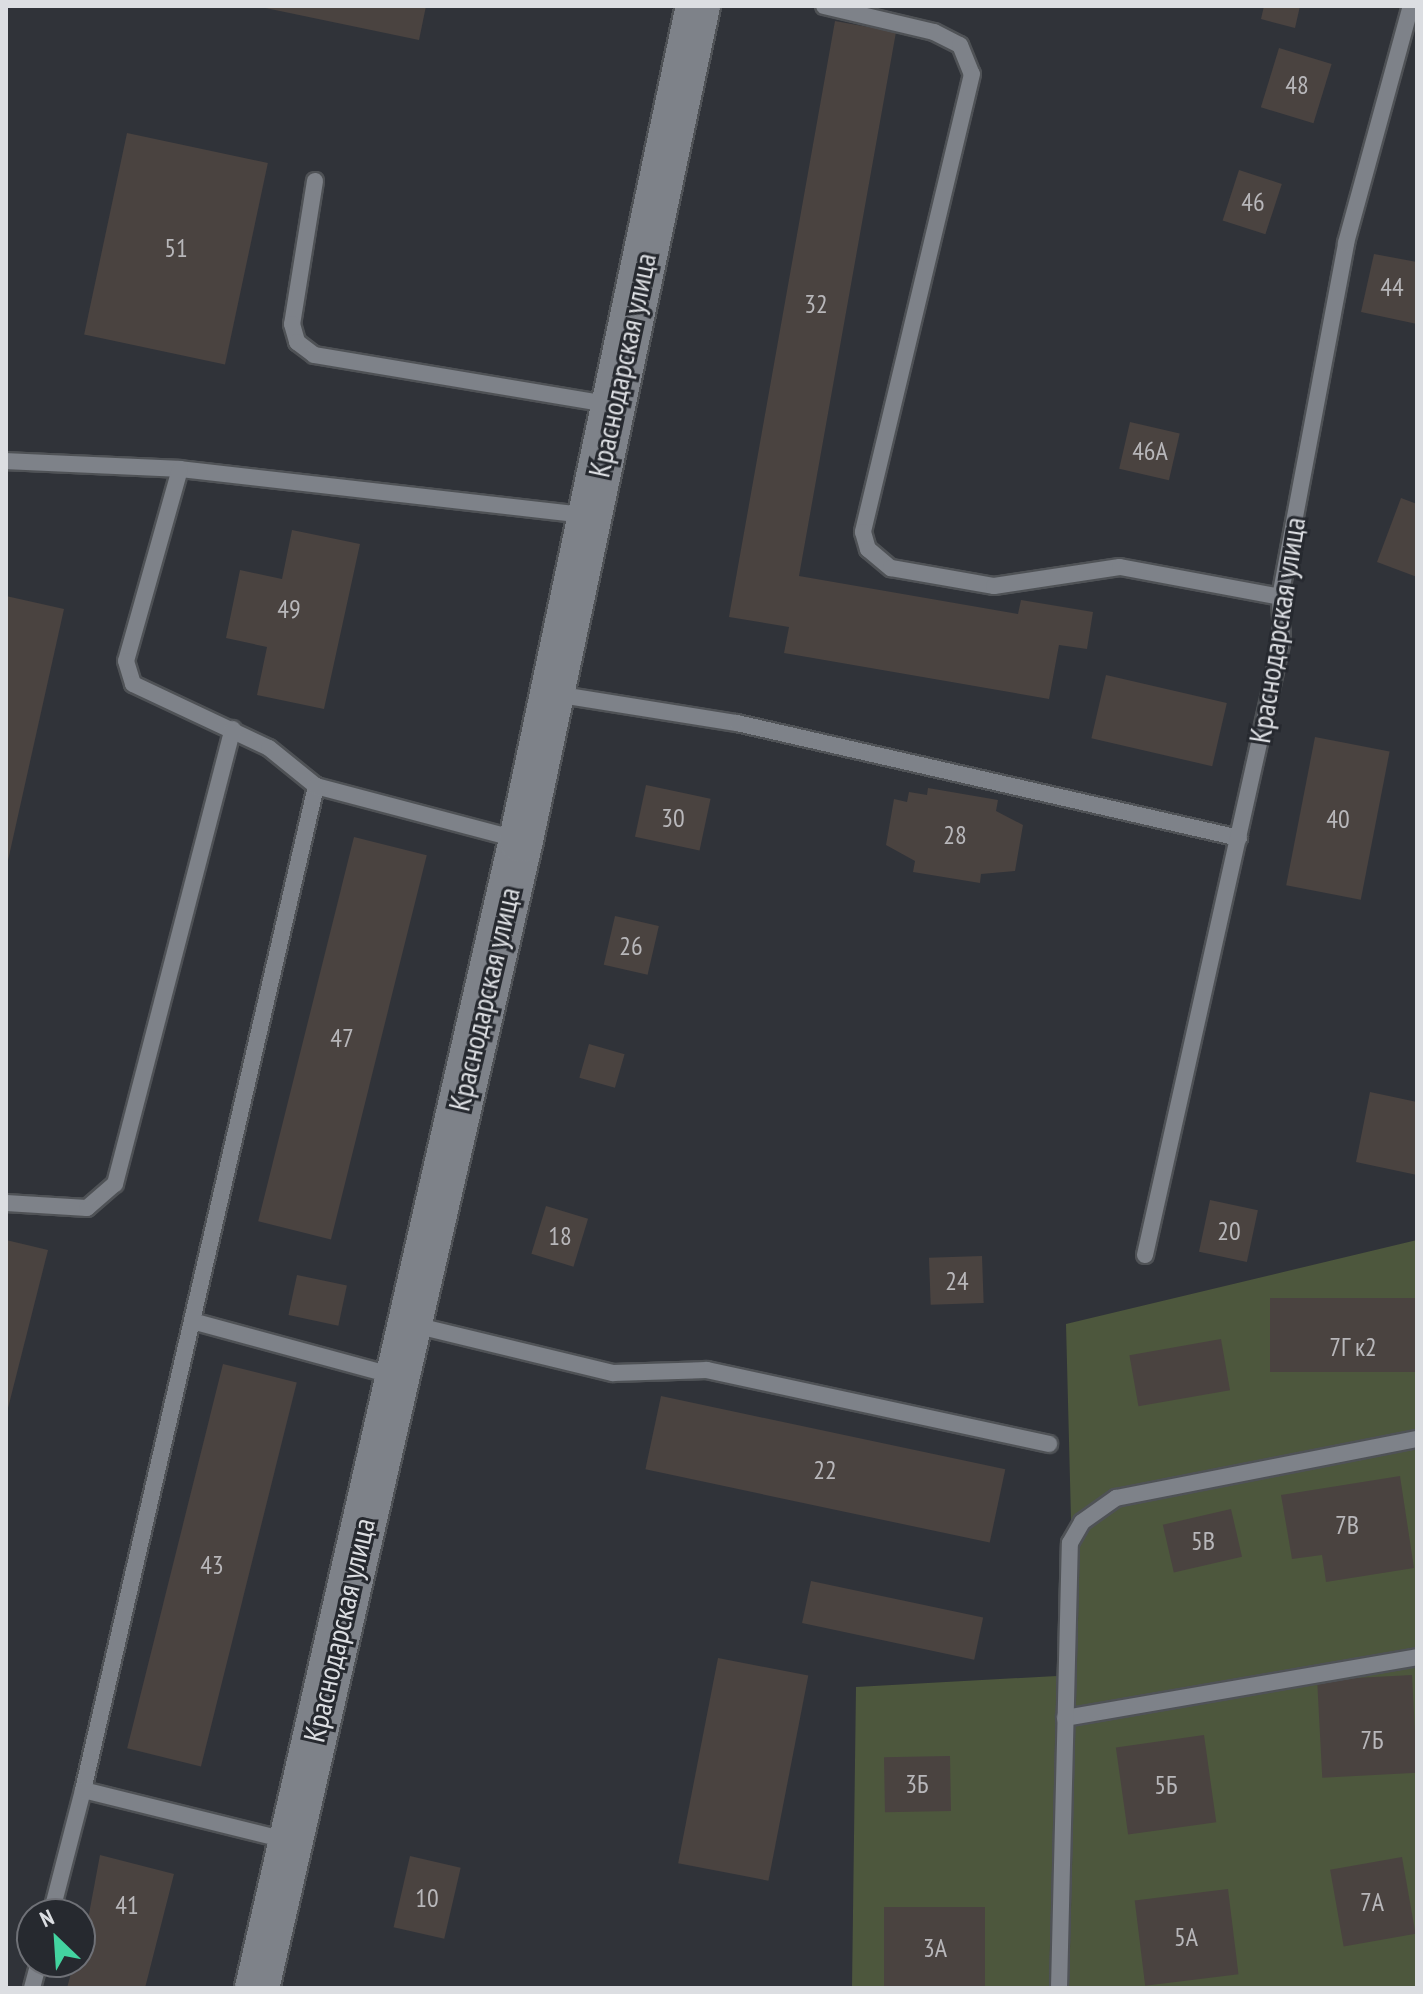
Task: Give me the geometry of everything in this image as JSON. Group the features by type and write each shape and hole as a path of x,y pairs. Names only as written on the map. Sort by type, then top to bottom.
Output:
{"main road":[{"name":"Краснодарская улица","path":"257,1988 521,840 698,6"}],"lane":[{"path":"824,6 934,32 960,45 972,74 863,532 868,549 891,568 994,586 1120,567 1280,597"},
{"name":"Краснодарская улица","path":"1145,1255 1282,640 1280,597 1346,243 1411,6"},
{"path":"315,181 292,324 297,342 314,355 613,406"},
{"path":"6,461 180,469 590,516"},
{"path":"180,469 126,661 133,684 233,729 316,786 521,840"},
{"path":"553,694 737,723 1239,838"},
{"path":"6,1203 87,1208 115,1184 233,729"},
{"path":"55,1898 83,1790 316,786"},
{"path":"192,1321 397,1377"},
{"path":"409,1323 613,1373 707,1370 1049,1444"},
{"path":"1059,1988 1070,1543 1082,1522 1116,1498 1417,1439"},
{"path":"1065,1718 1417,1657"},
{"path":"83,1790 290,1842"}],"green space":[{"path":"1417,1240 1417,1988 852,1988 856,1687 1075,1675 1066,1324"}],"building":[{"path":"256,6 426,6 419,40"},
{"path":"1264,6 1300,6 1295,28 1261,19"},
{"path":"835,21 896,32 799,576 1018,614 1021,600 1093,612 1087,649 1059,645 1049,699 784,653 789,627 729,617"},
{"path":"1279,48 1332,64 1313,123 1261,107"},
{"path":"127,133 268,163 225,364 84,334"},
{"path":"1239,170 1282,184 1265,234 1223,220"},
{"path":"1374,254 1417,262 1417,324 1361,312"},
{"path":"1130,422 1180,433 1169,480 1119,469"},
{"path":"1401,498 1417,504 1417,577 1377,562"},
{"path":"292,530 360,544 324,709 257,695 267,647 226,638 240,570 282,579"},
{"path":"6,596 64,609 7,865 6,865"},
{"path":"1106,675 1227,703 1212,766 1091,738"},
{"path":"1315,737 1390,752 1361,900 1286,885"},
{"path":"646,785 711,799 700,851 635,837"},
{"path":"928,788 998,800 996,811 1023,825 1015,871 981,874 980,883 913,872 915,861 886,845 894,799 907,802 909,792 927,795"},
{"path":"354,837 427,855 331,1239 258,1221"},
{"path":"615,916 659,926 648,975 604,965"},
{"path":"589,1044 625,1054 615,1088 579,1078"},
{"path":"1370,1092 1417,1102 1417,1175 1356,1162"},
{"path":"1210,1200 1258,1210 1247,1262 1199,1252"},
{"path":"546,1206 588,1219 573,1267 531,1254"},
{"path":"6,1240 48,1250 7,1412 6,1412"},
{"path":"982,1256 984,1303 931,1305 929,1258"},
{"path":"297,1275 347,1286 338,1326 288,1315"},
{"path":"1270,1298 1417,1298 1417,1372 1270,1372"},
{"path":"1221,1339 1230,1390 1138,1406 1129,1355"},
{"path":"223,1364 297,1382 201,1767 127,1748"},
{"path":"661,1396 1005,1469 990,1543 645,1469"},
{"path":"1400,1476 1414,1568 1326,1582 1322,1555 1292,1559 1281,1495"},
{"path":"1231,1509 1242,1557 1174,1572 1163,1525"},
{"path":"811,1581 983,1618 974,1660 802,1623"},
{"path":"718,1658 808,1676 768,1881 678,1863"},
{"path":"1412,1675 1417,1773 1322,1778 1317,1680"},
{"path":"1204,1735 1216,1822 1128,1835 1116,1747"},
{"path":"950,1756 951,1811 885,1812 884,1757"},
{"path":"100,1855 174,1874 145,1988 67,1988 70,1978 96,1978 96,1898 92,1898"},
{"path":"410,1856 461,1868 444,1939 394,1927"},
{"path":"1402,1857 1416,1934 1344,1946 1330,1870"},
{"path":"1228,1889 1238,1974 1145,1986 1135,1900"},
{"path":"884,1907 985,1907 985,1988 884,1988"}]}
